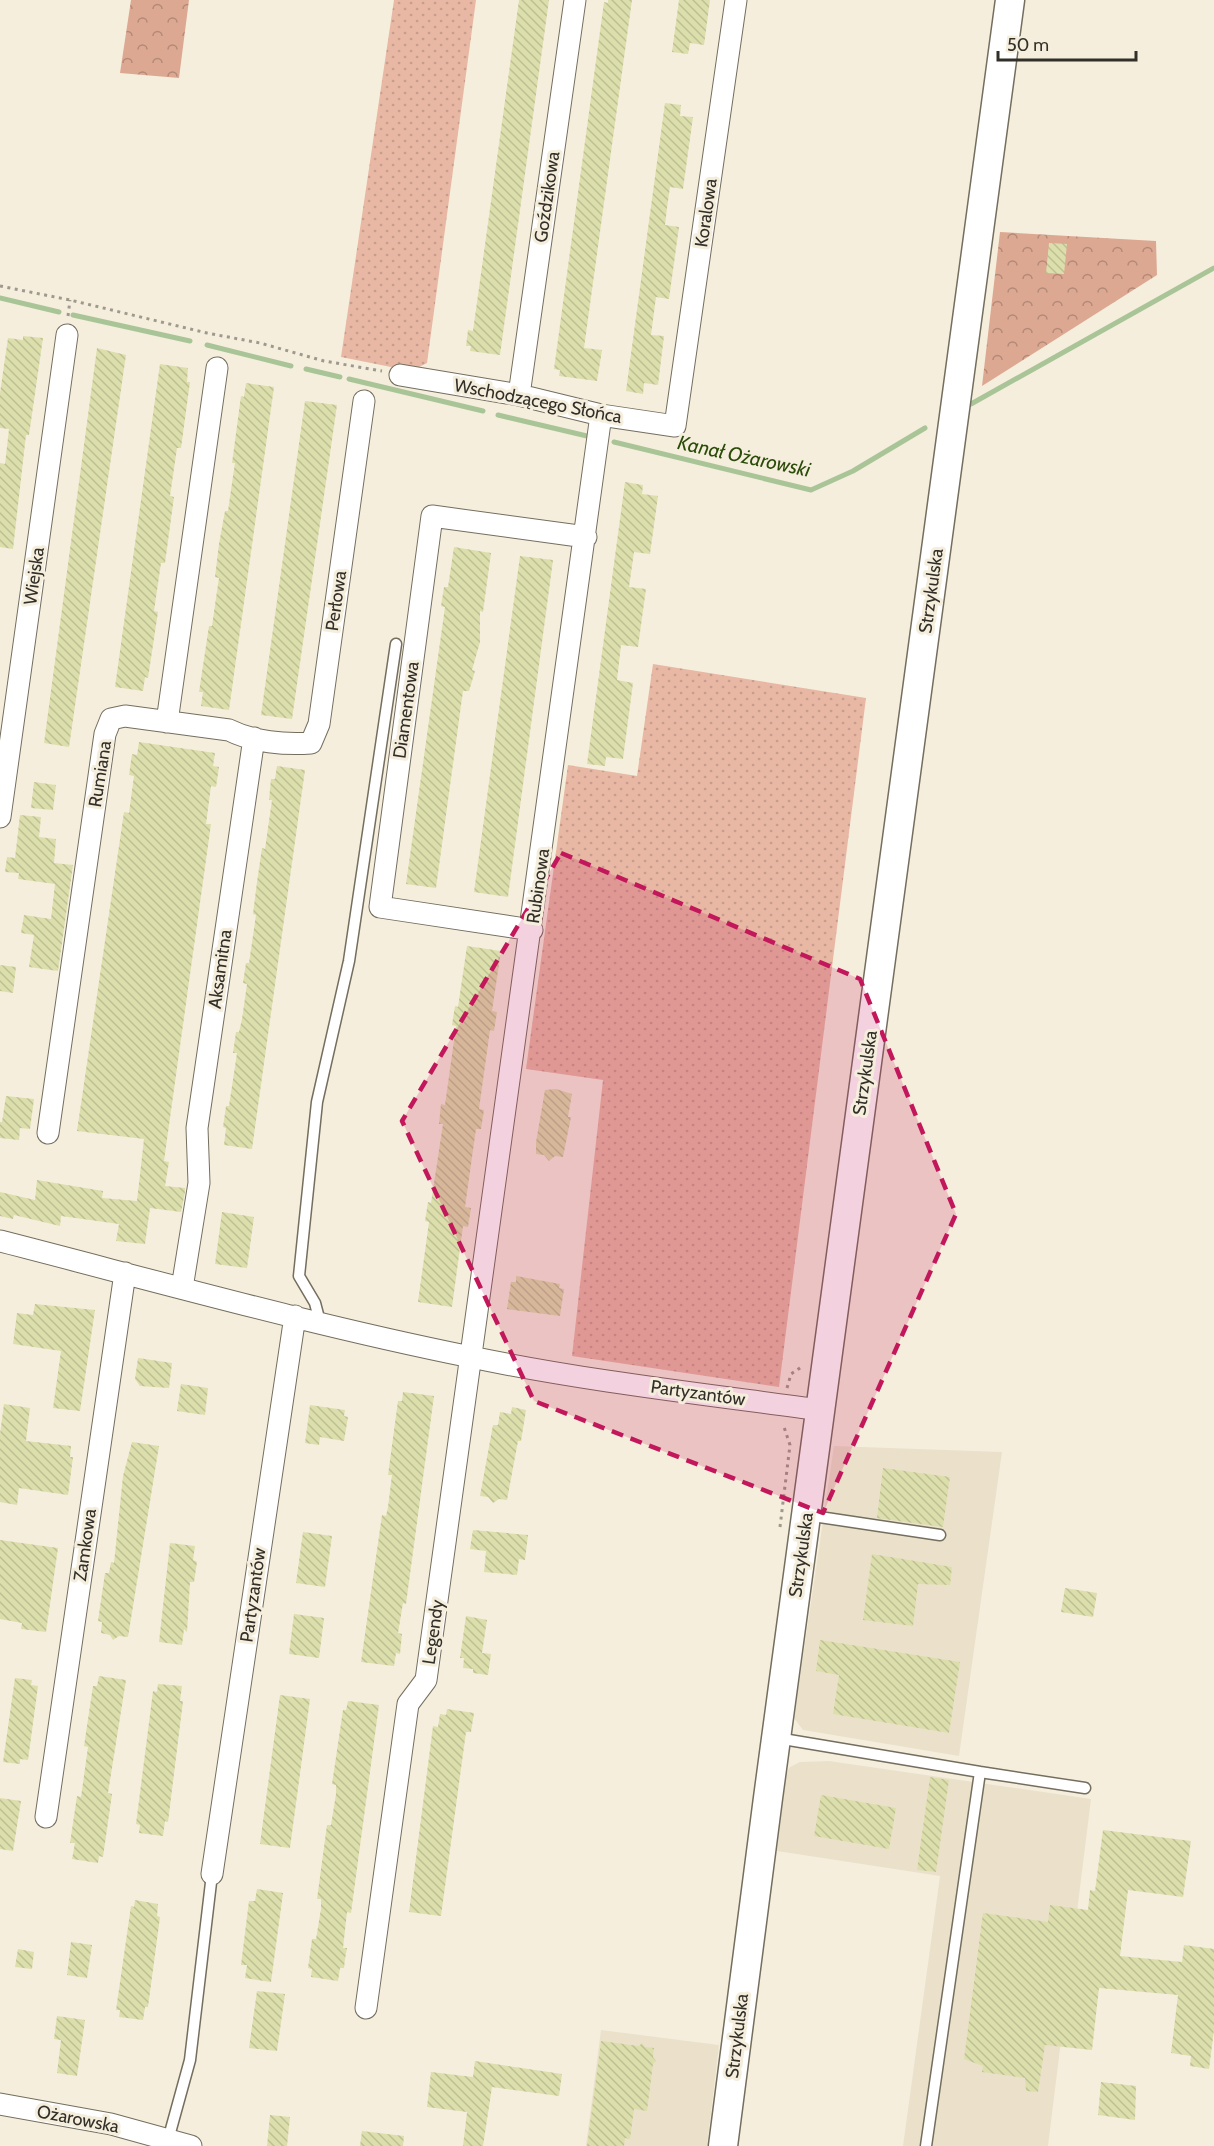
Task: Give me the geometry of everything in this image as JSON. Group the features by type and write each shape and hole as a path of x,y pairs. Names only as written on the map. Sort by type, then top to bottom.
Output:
{"street":[{"name":"Goździkowa","path":"519,395 575,0"},
{"name":"Koralowa","path":"675,426 736,0"},
{"name":"Strzykulska","path":"723,2146 1010,0"},
{"name":"Wiejska","path":"0,817 67,335"},
{"path":"217,368 167,722 229,730 241,736 254,738"},
{"name":"Wschodzącego Słońca","path":"400,375 519,395 601,415 675,426"},
{"name":"Perłowa","path":"254,738 293,744 311,743 319,724 364,401"},
{"name":"Rubinowa","path":"471,1358 532,930 601,415"},
{"name":"Diamentowa","path":"532,930 380,907 432,516 586,537"},
{"name":"Rumiana","path":"48,1133 105,734 111,718 124,716 167,722"},
{"name":"Aksamitna","path":"182,1288 199,1183 197,1128 254,738"},
{"name":"Partyzantów","path":"0,1241 471,1358 568,1376 820,1410"},
{"name":"Zamkowa","path":"46,1817 125,1273"},
{"name":"Partyzantów","path":"212,1874 295,1316"},
{"name":"Legendy","path":"366,2008 408,1704 426,1680 471,1358"},
{"name":"Ożarowska","path":"0,2103 111,2124 191,2146"}],"lane":[{"path":"320,1322 315,1303 298,1276 317,1102 348,961 396,644"},
{"path":"806,1515 940,1535"},
{"path":"777,1738 1085,1788"},
{"path":"926,2146 980,1772"},
{"path":"168,2140 190,2060 212,1874"}],"path":[{"path":"0,286 261,343 324,361 400,375"},
{"path":"786,1396 792,1374 806,1364"},
{"path":"781,1537 779,1518 790,1445 782,1426 784,1416"}],"highlighted area":[{"path":"561,853 860,979 956,1214 823,1513 534,1401 402,1121"}],"shaded area":[{"path":"394,0 476,0 427,363 411,371 341,357"},
{"path":"653,664 866,698 779,1387 572,1356 603,1080 526,1069 568,765 637,776"},
{"path":"834,1446 1002,1452 959,1756 803,1730 794,1718"},
{"path":"829,1761 1091,1799 1048,2146 903,2146 940,1876 777,1851 786,1774 790,1767 800,1762"},
{"path":"601,2030 719,2045 707,2146 586,2146"}],"green space":[{"path":"131,0 189,0 179,78 120,73"},
{"path":"1000,232 1156,241 1157,275 982,386"}],"building":[{"path":"519,0 549,0 500,355 470,351 471,346 466,346 468,330 473,331"},
{"path":"608,0 632,0 584,348 602,350 597,381 559,376 560,370 554,369 604,2 608,3"},
{"path":"679,0 710,0 704,45 690,43 688,54 672,52"},
{"path":"665,103 681,105 680,116 693,117 683,189 670,187 667,208 665,225 679,227 669,299 656,297 651,335 664,336 658,385 644,383 643,394 626,391"},
{"path":"1049,243 1067,244 1064,274 1046,273"},
{"path":"23,336 43,338 29,435 26,435 13,549 0,547 0,463 5,464 9,429 0,428 0,393 8,338 23,340"},
{"path":"97,348 126,355 69,747 44,743"},
{"path":"160,364 188,368 187,382 190,382 181,448 177,448 170,496 174,497 165,563 161,563 154,611 158,612 148,678 145,677 143,691 115,687"},
{"path":"246,383 274,387 229,710 201,706 203,692 199,692 219,578 215,577 235,463 232,463 241,396 244,397"},
{"path":"305,401 337,405 292,719 261,715"},
{"path":"625,482 643,485 642,494 658,496 650,554 634,552 629,587 646,589 638,647 621,645 617,680 633,683 623,759 606,757 605,766 587,764"},
{"path":"454,547 491,553 483,612 480,611 480,642 472,670 475,671 469,691 463,691 436,888 406,884 445,607 441,606 444,587 448,587"},
{"path":"520,556 553,560 508,897 474,892"},
{"path":"139,742 215,753 213,766 219,767 216,787 211,786 206,824 211,824 164,1161 169,1162 165,1186 185,1188 185,1192 181,1212 150,1208 145,1244 116,1241 119,1224 61,1216 60,1226 14,1215 13,1219 0,1216 0,1192 35,1200 37,1180 103,1191 102,1198 137,1201 144,1139 77,1131 124,812 129,813 134,776 129,775 132,754 137,755"},
{"path":"277,766 305,770 252,1149 224,1145 226,1128 223,1127 226,1106 229,1106 237,1053 233,1053 236,1032 239,1032 242,1019 247,984 243,983 246,963 249,963 256,915 253,914 257,882 262,848 265,849 272,800 269,800 271,779 275,779"},
{"path":"34,782 56,785 53,810 31,808"},
{"path":"20,815 41,817 39,837 56,839 54,863 73,865 58,971 29,967 34,935 21,933 24,915 51,919 55,884 18,879 19,873 5,872 7,857 15,858"},
{"path":"467,946 501,951 492,1011 497,1012 494,1031 490,1030 479,1109 484,1110 481,1129 476,1129 465,1207 471,1208 468,1227 463,1226 452,1307 418,1302 429,1222 425,1221 428,1202 431,1203 443,1124 439,1124 441,1104 445,1105 456,1026 452,1025 455,1006 458,1007"},
{"path":"0,965 16,967 13,993 0,991"},
{"path":"556,1089 572,1094 568,1117 571,1117 563,1157 555,1156 549,1161 544,1155 536,1154 536,1142 545,1090"},
{"path":"6,1096 34,1099 30,1129 20,1128 19,1140 0,1138 0,1122 2,1122"},
{"path":"222,1212 254,1217 247,1268 215,1264"},
{"path":"516,1276 560,1284 559,1288 564,1289 560,1316 507,1309 511,1282 516,1282"},
{"path":"35,1304 95,1310 80,1411 53,1408 61,1351 13,1344 17,1313 33,1315"},
{"path":"138,1358 172,1363 169,1388 140,1386 135,1379"},
{"path":"181,1384 208,1388 205,1415 177,1411"},
{"path":"403,1392 434,1396 406,1604 403,1603 398,1633 402,1634 400,1654 396,1653 394,1666 361,1662 382,1515 386,1516 388,1507 392,1475 388,1475 398,1401 402,1401"},
{"path":"4,1404 30,1408 26,1441 71,1446 70,1457 73,1457 68,1495 19,1488 17,1505 0,1502 0,1434"},
{"path":"310,1405 345,1410 344,1416 348,1417 344,1441 320,1437 319,1445 305,1443"},
{"path":"512,1407 526,1410 521,1441 518,1441 507,1500 499,1499 493,1503 488,1497 480,1496 493,1425 498,1425 500,1412 511,1414"},
{"path":"132,1442 159,1446 128,1637 119,1636 113,1640 110,1635 101,1633 102,1622 98,1621 105,1573 109,1573 111,1562 114,1563 123,1476"},
{"path":"883,1468 950,1477 943,1527 877,1518"},
{"path":"473,1530 528,1535 525,1560 519,1559 517,1575 484,1572 486,1551 470,1549"},
{"path":"303,1532 332,1536 325,1587 296,1583"},
{"path":"0,1540 58,1548 46,1632 21,1629 22,1623 0,1619"},
{"path":"170,1543 195,1546 193,1560 197,1562 194,1582 190,1582 187,1632 184,1629 182,1645 159,1642"},
{"path":"872,1554 952,1567 950,1585 918,1584 913,1626 863,1620"},
{"path":"1065,1588 1097,1593 1093,1617 1061,1612"},
{"path":"294,1614 324,1618 319,1658 289,1654"},
{"path":"466,1616 487,1620 482,1653 491,1654 488,1675 473,1673 473,1669 463,1668 464,1658 460,1658"},
{"path":"820,1640 960,1662 949,1733 833,1714 839,1675 816,1671"},
{"path":"99,1676 126,1680 108,1793 112,1794 103,1857 99,1856 98,1863 72,1859 75,1843 70,1843 77,1796 81,1797 88,1747 84,1746 93,1686 97,1686"},
{"path":"15,1678 32,1680 31,1685 38,1686 28,1760 20,1759 20,1764 3,1762"},
{"path":"158,1684 182,1686 180,1701 183,1701 168,1822 165,1821 163,1836 139,1833 140,1825 136,1824 153,1691 157,1692"},
{"path":"280,1695 310,1699 290,1848 260,1844"},
{"path":"348,1701 379,1705 351,1913 347,1912 343,1948 347,1948 344,1968 340,1968 338,1981 311,1977 312,1969 308,1968 312,1939 316,1939 321,1909 321,1899 317,1899 327,1825 331,1825 336,1794 336,1785 332,1784 343,1710 346,1710"},
{"path":"447,1709 474,1713 471,1732 466,1732 441,1916 409,1912 433,1726 438,1727 440,1714 446,1715"},
{"path":"930,1777 949,1780 936,1872 917,1870"},
{"path":"821,1795 896,1808 889,1849 814,1836"},
{"path":"0,1798 21,1801 13,1851 0,1849"},
{"path":"1103,1830 1191,1841 1183,1897 1128,1890 1120,1956 1182,1962 1184,1945 1214,1949 1214,2030 1209,2069 1190,2066 1191,2056 1171,2053 1178,1995 1099,1988 1092,2050 1045,2045 1038,2092 1026,2091 1025,2078 982,2072 983,2066 964,2059 983,1913 1048,1922 1050,1905 1088,1910 1090,1890 1095,1891"},
{"path":"257,1889 283,1893 271,1982 245,1978 247,1965 241,1965 249,1901 255,1901"},
{"path":"135,1900 158,1904 157,1916 160,1917 148,2007 145,2007 143,2020 119,2017 120,2010 116,2010 131,1906 134,1907"},
{"path":"71,1942 92,1945 87,1978 67,1975"},
{"path":"18,1949 34,1952 32,1969 15,1967"},
{"path":"257,1991 285,1994 277,2051 249,2048"},
{"path":"57,2016 85,2020 77,2076 57,2073 61,2040 54,2039"},
{"path":"601,2041 639,2046 642,2043 645,2047 654,2048 653,2057 656,2061 653,2064 647,2111 634,2109 630,2139 625,2138 624,2146 587,2146"},
{"path":"475,2061 562,2074 559,2096 492,2087 483,2146 463,2146 467,2112 427,2107 431,2072 473,2077"},
{"path":"1101,2082 1136,2086 1135,2120 1098,2115"},
{"path":"270,2115 290,2117 287,2146 267,2146"},
{"path":"362,2131 404,2136 403,2146 360,2146"}],"waterway":[{"name":"Kanał Ożarowski","path":"971,404 1214,268"},
{"name":"Kanał Ożarowski","path":"0,298 59,312"},
{"name":"Kanał Ożarowski","path":"73,315 190,341"},
{"name":"Kanał Ożarowski","path":"207,345 291,366"},
{"name":"Kanał Ożarowski","path":"306,369 340,377"},
{"name":"Kanał Ożarowski","path":"349,379 483,411"},
{"name":"Kanał Ożarowski","path":"498,415 587,436"},
{"name":"Kanał Ożarowski","path":"614,442 811,490 853,471 925,428"}]}
